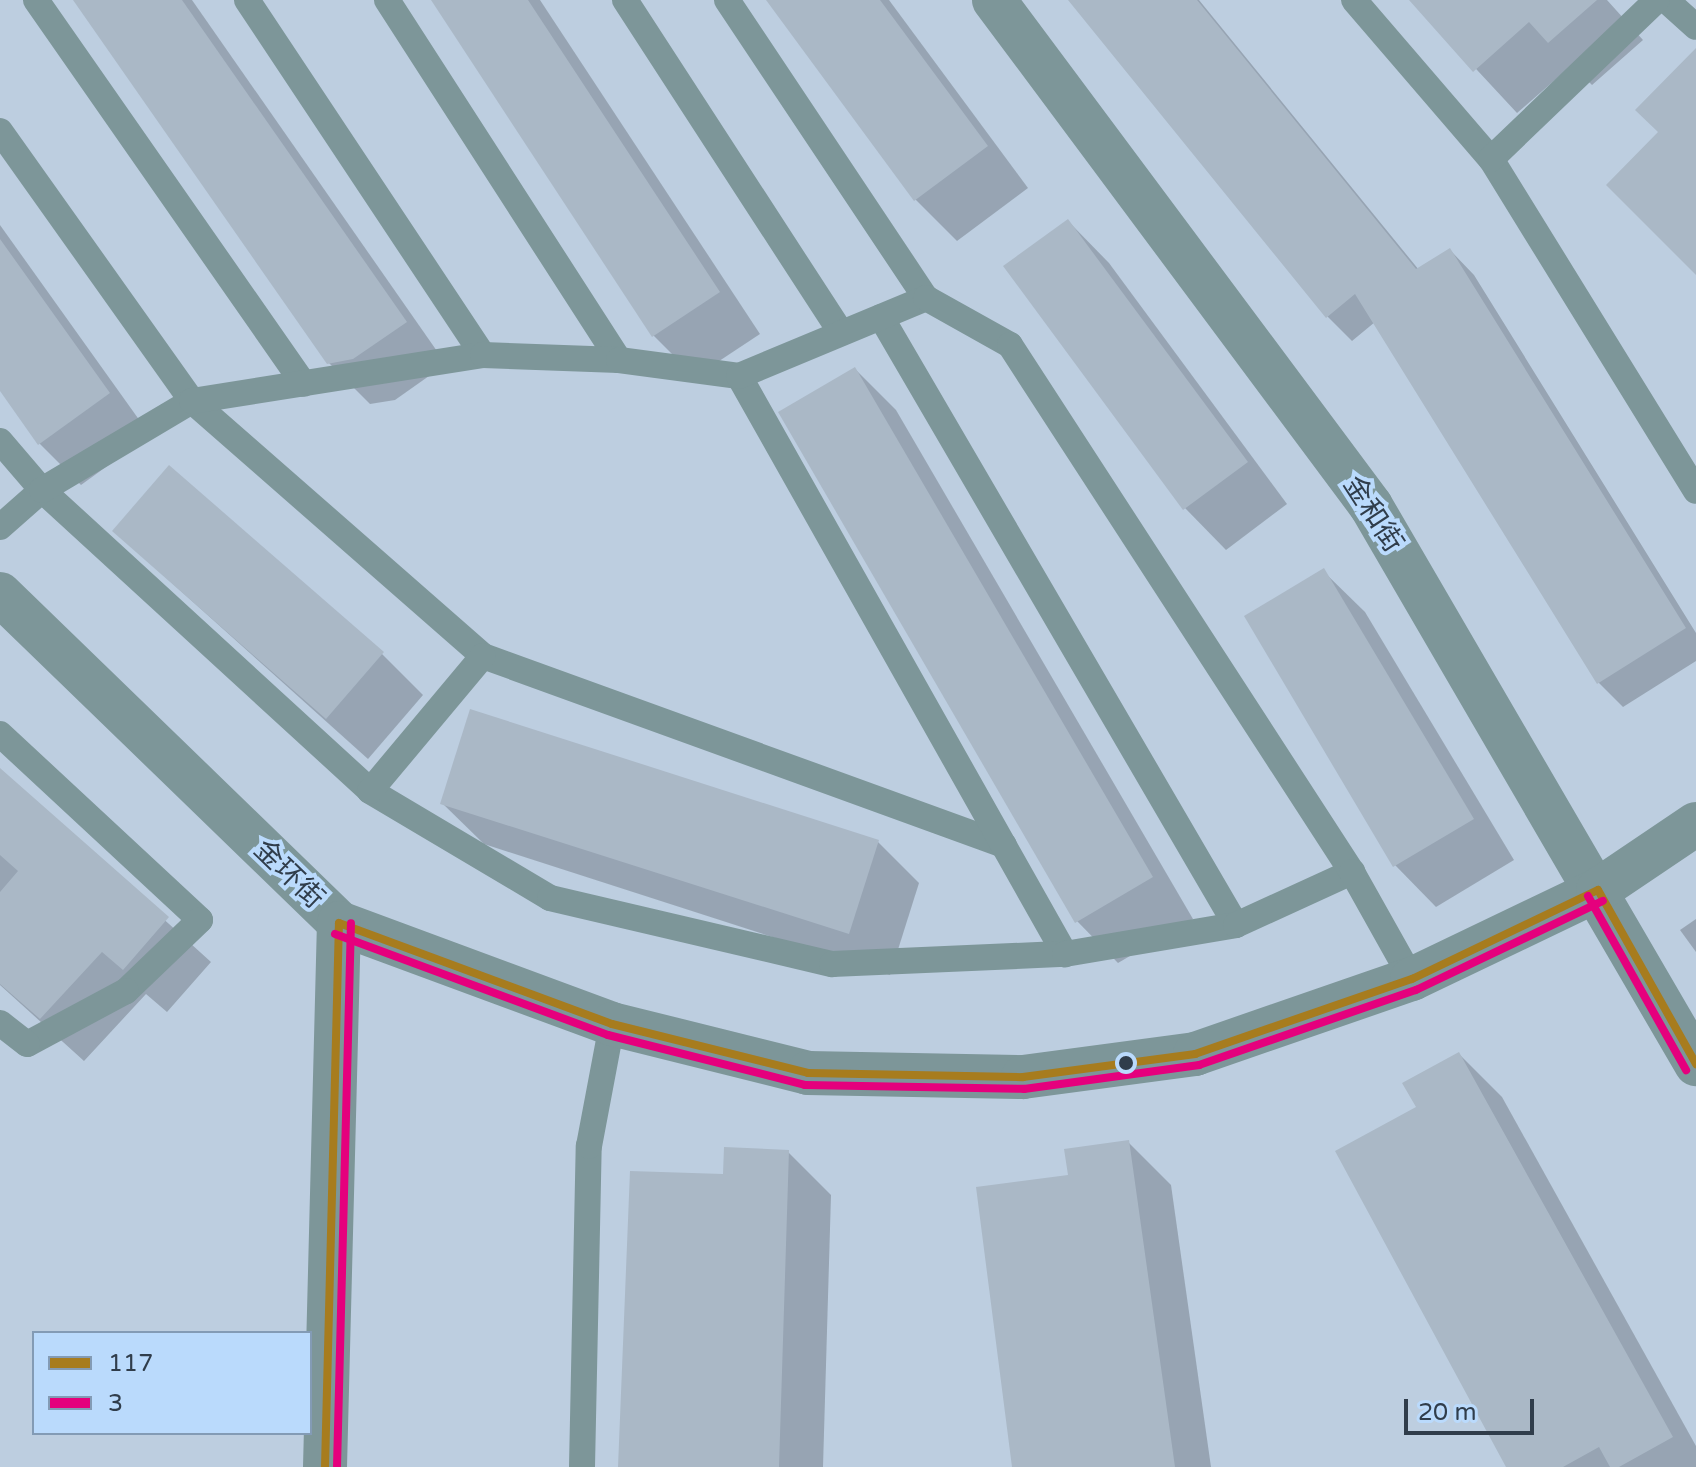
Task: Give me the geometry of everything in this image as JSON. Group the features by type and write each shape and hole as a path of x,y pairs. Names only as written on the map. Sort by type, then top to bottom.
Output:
{"street":[{"name":"金和街","path":"994,0 1371,506 1598,890 1696,1064"},
{"name":"金环街","path":"0,594 339,923 612,1024 808,1073 1023,1077 1195,1054 1412,979 1598,890 1696,824"},
{"path":"325,1467 339,923"}],"lane":[{"path":"36,0 304,384"},
{"path":"247,0 483,355"},
{"path":"387,0 619,360"},
{"path":"625,0 841,333"},
{"path":"727,0 926,298 1010,345 1352,872 1412,979"},
{"path":"1354,0 1491,159 1696,491"},
{"path":"1491,159 1657,0"},
{"path":"1666,0 1696,27"},
{"path":"0,131 192,401 483,656 1004,845"},
{"path":"0,527 42,490 192,401 483,355 619,360 739,376 926,298"},
{"path":"881,317 1236,925"},
{"path":"739,376 1065,954"},
{"path":"0,441 42,490 370,791 550,898 832,964 1065,954 1236,925 1352,872"},
{"path":"370,791 483,656"},
{"path":"0,734 200,920 126,991 27,1044 0,1023"},
{"path":"582,1467 589,1146 612,1024"}],"building":[{"path":"73,0 182,0 407,322 353,359 327,364"},
{"path":"431,0 528,0 720,292 652,337"},
{"path":"766,0 880,0 988,146 914,201"},
{"path":"1068,0 1197,0 1416,269 1450,248 1686,628 1597,684 1355,294 1326,318"},
{"path":"1409,0 1597,0 1548,43 1529,22 1473,72"},
{"path":"1696,48 1696,275 1606,185 1658,132 1635,110"},
{"path":"1068,219 1248,462 1183,510 1003,266"},
{"path":"0,239 110,393 38,445 0,391"},
{"path":"855,367 1153,877 1075,923 778,412"},
{"path":"169,465 384,652 326,719 112,531"},
{"path":"1324,568 1474,819 1393,867 1244,616"},
{"path":"470,709 879,840 849,934 440,804"},
{"path":"0,768 169,917 123,970 102,952 40,1019 0,984 0,892 18,871 0,855"},
{"path":"1459,1052 1673,1437 1619,1467 1610,1467 1599,1447 1563,1467 1506,1467 1335,1151 1416,1107 1402,1083"},
{"path":"1129,1140 1175,1467 1012,1467 976,1187 1068,1175 1064,1149"},
{"path":"724,1147 789,1150 779,1467 618,1467 630,1171 723,1174"}],"transit line":[{"name":"117","path":"1598,890 1696,1064"},
{"name":"117","path":"339,923 612,1024 808,1073 1023,1077 1195,1054 1412,979 1598,890"},
{"name":"3","path":"1588,896 1686,1070"},
{"name":"3","path":"335,934 608,1035 805,1085 1024,1089 1199,1065 1416,990 1603,901"},
{"name":"117","path":"325,1467 339,923"},
{"name":"3","path":"337,1467 351,923"}]}
